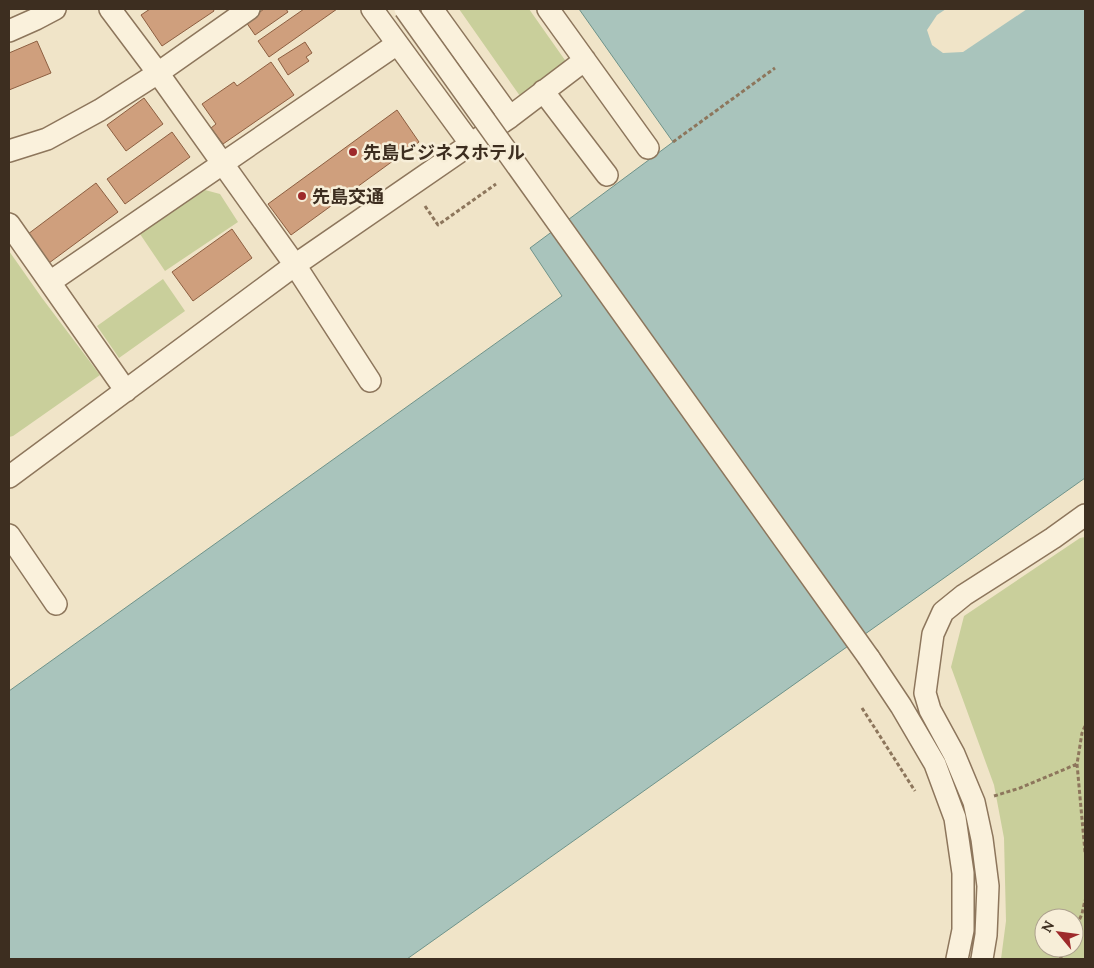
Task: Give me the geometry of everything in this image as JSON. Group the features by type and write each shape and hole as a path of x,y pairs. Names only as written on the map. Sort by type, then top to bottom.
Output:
{"street":[{"path":"9,31 55,9"},
{"path":"110,9 295,265 370,381"},
{"path":"9,151 47,139 100,110 158,73 249,9"},
{"path":"372,9 470,143"},
{"path":"405,9 869,658 936,764 955,818 963,873 963,930 957,959"},
{"path":"432,9 510,117"},
{"path":"548,9 648,148"},
{"path":"50,282 397,44"},
{"path":"9,477 295,265 510,117 585,60"},
{"path":"543,91 607,175"},
{"path":"9,224 126,391"},
{"path":"982,959 986,935 988,886 982,840 974,802 954,754 930,710 925,693 933,634 943,612 964,595 1053,538 1085,515"},
{"path":"9,535 56,604"}],"path":[{"path":"673,142 775,68"},
{"path":"426,206 438,225 496,184"},
{"path":"862,708 915,791"},
{"path":"1085,726 1077,764 1085,852"},
{"path":"974,802 1020,788 1077,764"}],"green space":[{"path":"459,9 529,9 567,63 520,96"},
{"path":"205,190 220,194 238,222 165,271 140,234"},
{"path":"9,251 100,375 9,437"},
{"path":"163,279 185,311 119,358 97,326"},
{"path":"1085,537 1085,959 1001,959 1006,921 1004,838 994,785 951,667 964,616 1080,538"}],"water":[{"path":"579,9 1085,9 1085,478 407,959 9,959 9,691 562,296 530,248 673,142"}],"pier":[{"path":"946,9 1027,9 963,52 943,53 932,45 927,30 937,15"}],"building":[{"path":"150,9 213,9 214,11 162,46 141,15"},
{"path":"264,9 286,9 288,12 255,35 246,22"},
{"path":"304,9 337,9 269,57 258,41"},
{"path":"37,41 51,73 9,90 9,53"},
{"path":"305,42 312,53 306,57 309,61 288,75 278,59"},
{"path":"271,62 294,95 223,144 211,128 216,124 202,104 234,82 237,86"},
{"path":"144,98 163,124 126,151 107,125"},
{"path":"397,110 419,142 291,235 268,204"},
{"path":"172,132 190,157 125,204 107,179"},
{"path":"96,183 118,212 49,263 28,234"},
{"path":"232,229 252,258 193,301 172,272"}],"place":[{"name":"先島ビジネスホテル","path":"353,152"},
{"name":"先島交通","path":"302,196"}]}
